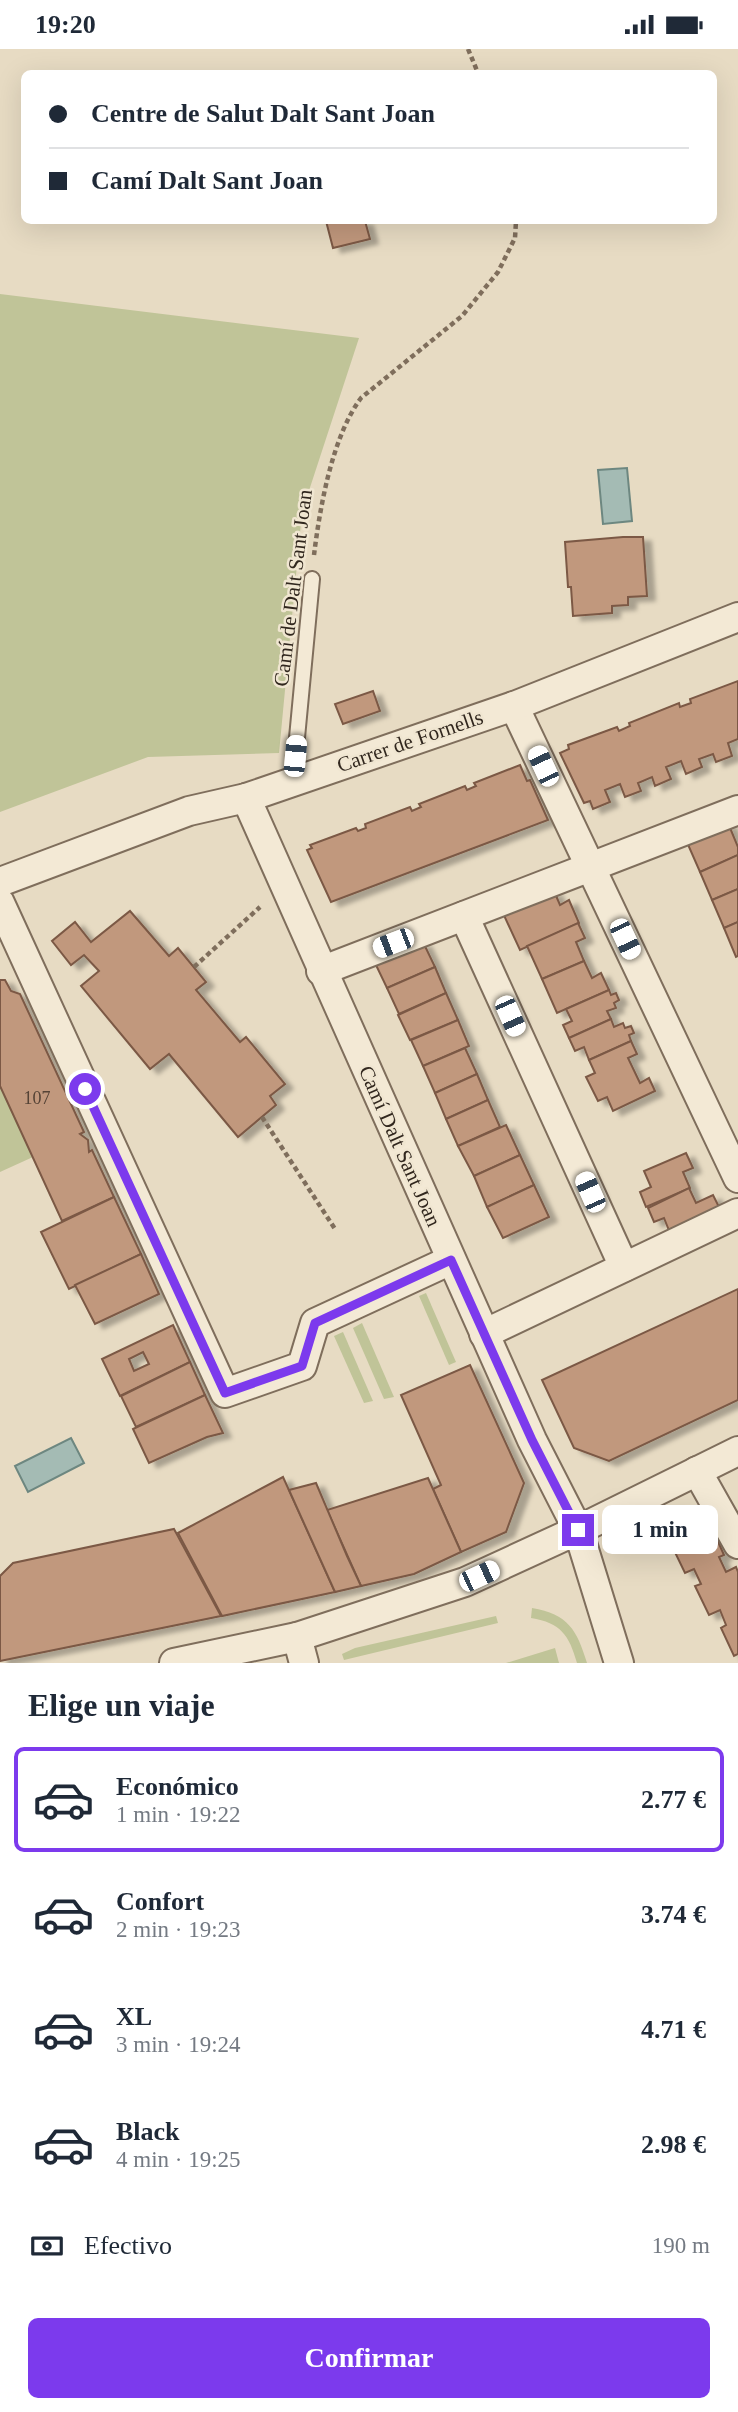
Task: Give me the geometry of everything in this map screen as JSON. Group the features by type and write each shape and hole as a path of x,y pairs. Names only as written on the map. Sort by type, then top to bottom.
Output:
{"street":[{"name":"Carrer de Fornells","path":"0,882 189,811 246,798 514,706 738,617"},
{"path":"514,706 738,1178"},
{"name":"Camí Dalt Sant Joan","path":"246,798 532,1440 578,1530 619,1663"},
{"path":"321,971 738,810"},
{"path":"0,903 225,1393 302,1366 315,1323 451,1260"},
{"path":"464,916 624,1268"},
{"path":"484,1334 738,1213"},
{"path":"174,1663 301,1650 465,1582 738,1451"},
{"path":"697,1471 738,1544"}],"lane":[{"name":"Camí de Dalt Sant Joan","path":"293,780 312,579"}],"path":[{"path":"468,49 477,70"},
{"name":"Camí de Dalt Sant Joan","path":"312,579 327,481 349,414 361,398 462,316 498,272 515,238 516,224"},
{"path":"194,967 264,904"},
{"path":"262,1117 335,1229"}],"green space":[{"path":"0,294 359,338 302,512 279,753 148,757 0,812"},
{"path":"0,1086 33,1157 0,1172"},
{"path":"426,1293 456,1362 449,1365 419,1296"},
{"path":"362,1323 394,1397 384,1399 353,1328"},
{"path":"343,1332 373,1401 364,1403 334,1336"},
{"path":"532,1608 554,1614 569,1625 579,1641 587,1663 577,1663 571,1645 557,1627 531,1618"},
{"path":"496,1616 498,1623 344,1660 342,1654 355,1648"},
{"path":"555,1648 559,1663 506,1663"}],"water":[{"path":"627,468 632,521 603,524 598,470"},
{"path":"71,1438 84,1463 28,1492 15,1466"}],"building":[{"path":"327,224 366,224 370,239 333,248"},
{"path":"643,537 647,596 628,597 628,605 612,606 612,613 573,616 565,542"},
{"path":"738,681 738,739 728,743 732,756 716,762 713,754 699,759 702,767 686,774 681,761 666,767 671,779 655,786 652,777 638,783 641,791 625,797 620,784 605,790 610,802 593,809 590,801 584,803 560,753 569,749 568,745 617,727 619,731 630,726 629,723 679,703 680,707 691,703 690,699"},
{"path":"373,691 380,711 343,724 335,704"},
{"path":"520,765 527,781 530,780 548,820 331,902 307,850 312,848 310,845 356,828 358,831 366,828 365,824 410,807 412,811 421,807 419,804 465,786 467,790 476,786 474,783"},
{"path":"728,823 738,847 738,855 700,872 686,840"},
{"path":"738,855 738,889 712,900 700,872"},
{"path":"738,889 738,922 724,928 712,900"},
{"path":"554,891 560,905 569,900 579,923 520,950 502,911"},
{"path":"130,911 169,956 178,948 206,982 196,990 240,1042 246,1037 285,1084 270,1096 276,1105 238,1137 169,1054 150,1069 81,986 99,971 84,955 71,965 52,941 75,922 91,942"},
{"path":"738,922 738,956 736,957 724,928"},
{"path":"578,923 585,938 576,942 584,961 542,979 527,946"},
{"path":"423,942 435,967 387,988 375,963"},
{"path":"584,961 592,978 601,973 609,990 557,1013 542,979"},
{"path":"435,967 446,993 399,1014 387,988"},
{"path":"0,980 5,980 11,991 20,994 84,1132 80,1134 88,1140 89,1152 92,1150 114,1197 62,1221 0,1086"},
{"path":"609,990 611,995 616,993 619,1000 614,1003 616,1008 607,1011 611,1019 569,1038 563,1025 572,1021 566,1009"},
{"path":"446,993 458,1020 410,1040 398,1015"},
{"path":"611,1019 614,1027 623,1023 625,1028 631,1026 634,1033 629,1035 631,1041 589,1060 584,1047 575,1051 569,1038"},
{"path":"458,1020 469,1046 423,1066 411,1040"},
{"path":"631,1041 637,1054 628,1058 640,1083 649,1078 655,1091 613,1111 607,1097 598,1101 586,1077 595,1073 589,1060"},
{"path":"465,1048 477,1074 435,1093 423,1066"},
{"path":"477,1074 488,1100 446,1119 435,1093"},
{"path":"488,1100 500,1127 458,1146 446,1119"},
{"path":"506,1125 520,1155 474,1176 458,1146"},
{"path":"686,1153 693,1168 683,1172 690,1188 646,1207 640,1192 651,1187 644,1171"},
{"path":"520,1155 534,1185 487,1207 474,1176"},
{"path":"534,1185 549,1217 503,1238 487,1207"},
{"path":"689,1188 696,1203 713,1195 721,1211 670,1233 664,1218 654,1222 648,1208"},
{"path":"114,1197 141,1254 69,1289 41,1232"},
{"path":"141,1254 159,1294 95,1324 75,1285"},
{"path":"738,1289 738,1400 609,1461 574,1448 542,1380"},
{"path":"173,1325 190,1362 120,1396 102,1359","holes":["143,1352 149,1364 134,1371 129,1359"]},
{"path":"190,1362 205,1395 136,1427 121,1396"},
{"path":"470,1365 524,1483 506,1532 461,1552 433,1489 441,1485 401,1395"},
{"path":"205,1395 223,1433 207,1437 149,1463 133,1429"},
{"path":"283,1477 335,1592 222,1616 178,1533"},
{"path":"428,1478 461,1552 414,1574 361,1586 327,1510"},
{"path":"316,1483 361,1586 335,1592 289,1490"},
{"path":"694,1515 701,1531 711,1526 724,1555 719,1557 726,1572 736,1567 738,1572 738,1654 734,1656 721,1628 726,1625 720,1610 709,1615 695,1586 701,1584 694,1569 685,1573 671,1544 676,1542 669,1527"},
{"path":"174,1529 221,1616 0,1661 0,1576 13,1563"}],"route":[{"path":"85,1089 225,1393 302,1366 315,1323 451,1260 532,1440 578,1530"}]}
